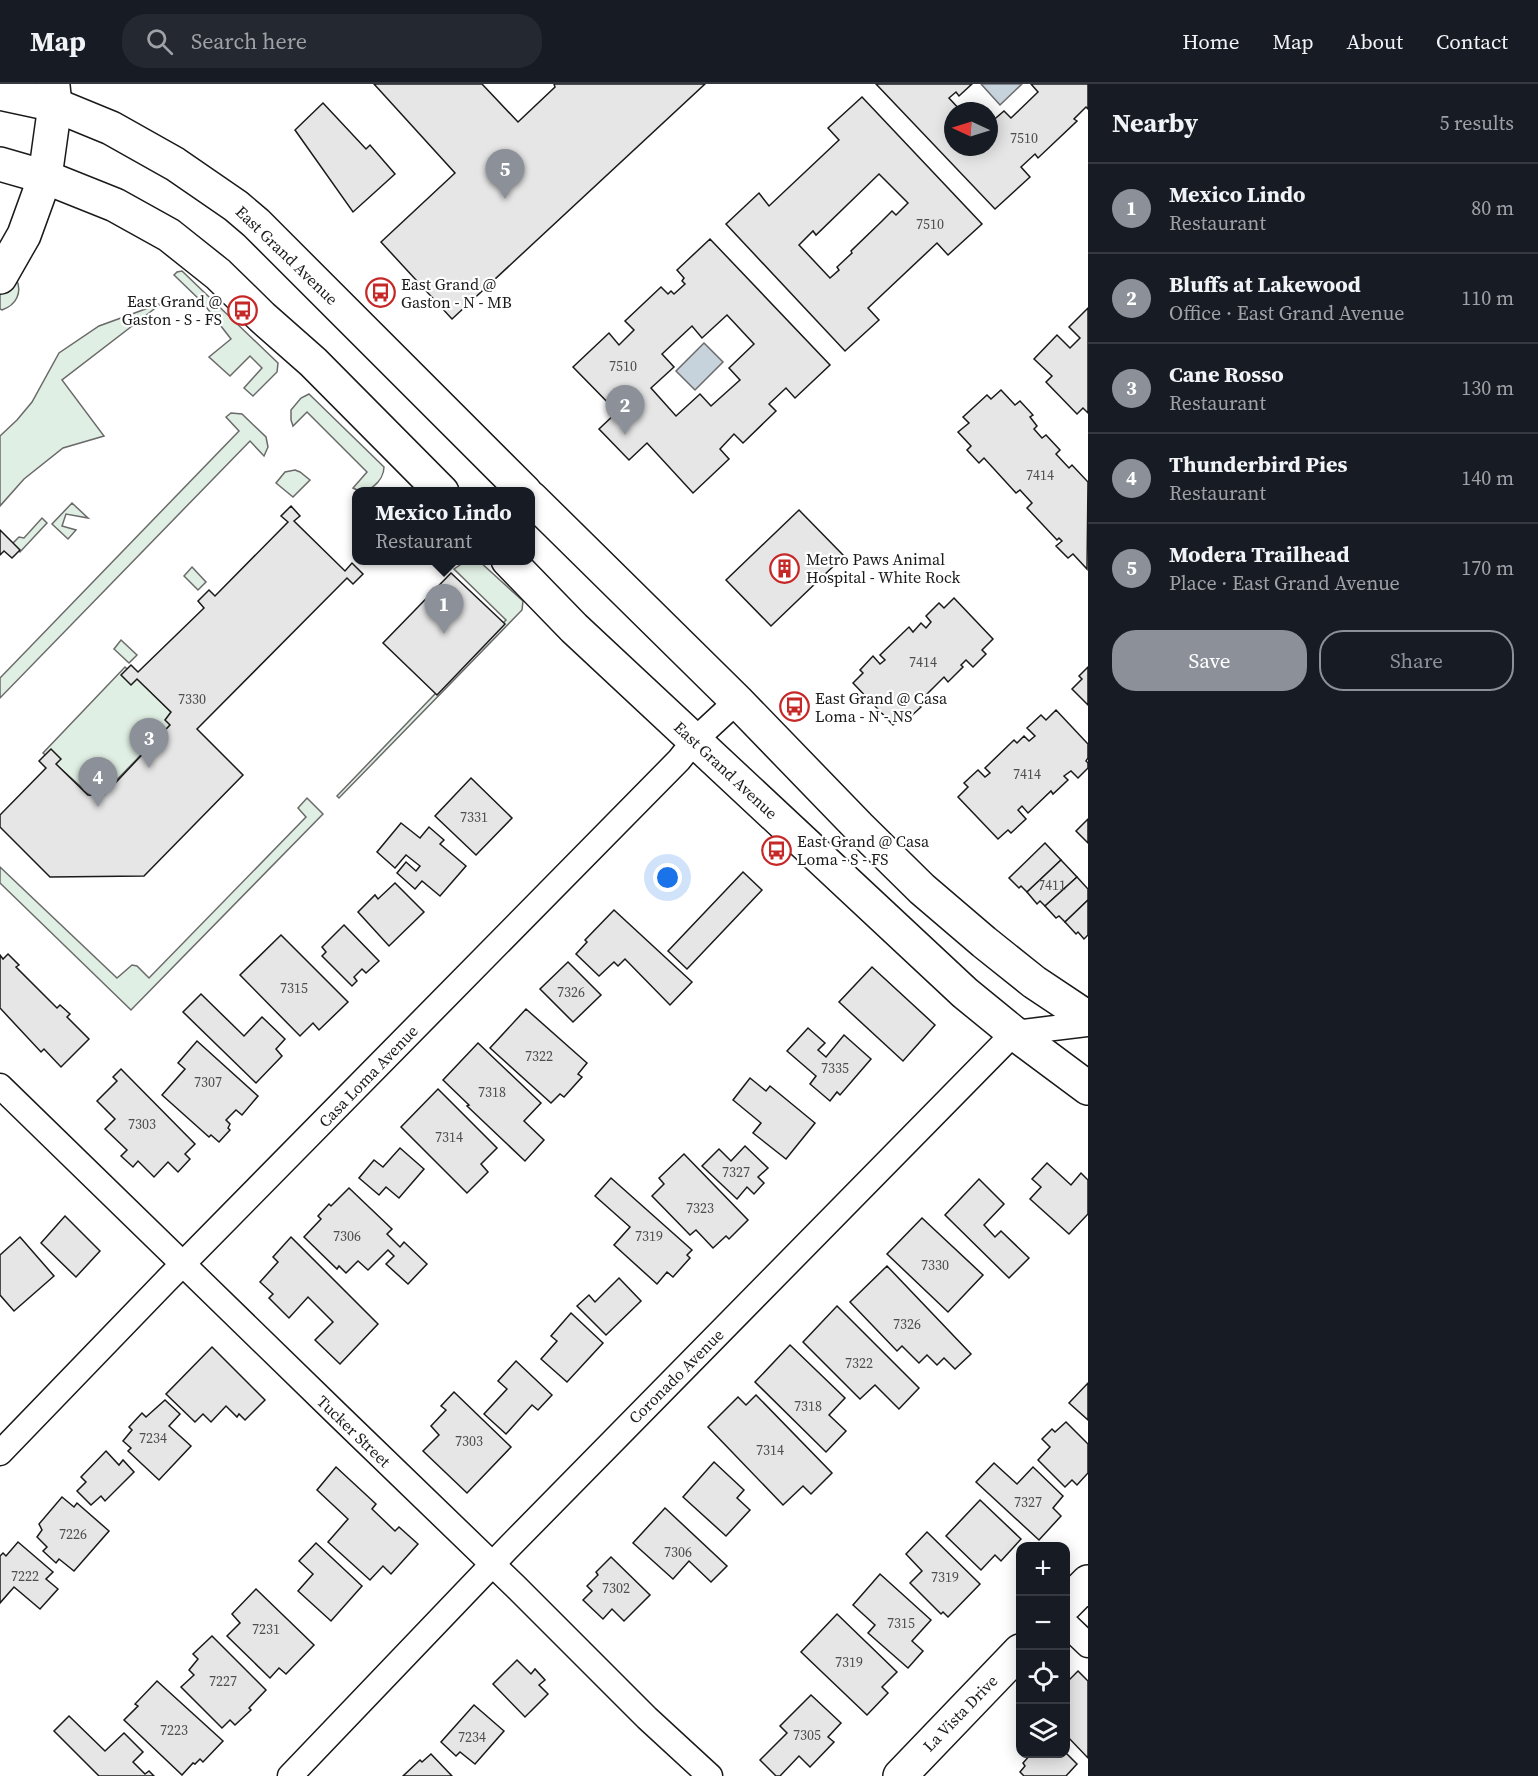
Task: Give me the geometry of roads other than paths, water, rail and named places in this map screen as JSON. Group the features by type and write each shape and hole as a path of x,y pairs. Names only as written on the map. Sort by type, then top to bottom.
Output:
{"main road":[{"name":"East Grand Avenue","path":"0,93 54,95 175,164 236,206 264,231 520,487"},
{"path":"0,277 24,235 45,177 54,95"},
{"path":"0,164 45,177 115,205 169,236 218,274 313,362 437,487"},
{"path":"535,502 922,889 1034,982 1088,1018"},
{"name":"East Grand Avenue","path":"512,565 574,628 965,993 1088,1088"},
{"path":"1070,1599 1088,1582"},
{"name":"La Vista Drive","path":"900,1776 1016,1655"}],"street":[{"name":"Casa Loma Avenue","path":"0,1453 679,760 695,740 736,701"},
{"path":"1014,1033 1088,1024"},
{"name":"Coronado Avenue","path":"290,1776 492,1564 1014,1033"},
{"name":"Tucker Street","path":"0,1086 492,1564 647,1718 710,1776"},
{"path":"1070,1629 1088,1645"}],"place":[{"name":"Modera Trailhead","path":"505,199"},
{"name":"East Grand @ Gaston - N - MB","path":"380,293"},
{"name":"East Grand @ Gaston - S - FS","path":"243,310"},
{"name":"Bluffs at Lakewood","path":"625,435"},
{"name":"Metro Paws Animal Hospital - White Rock","path":"785,568"},
{"name":"Mexico Lindo","path":"444,634"},
{"name":"East Grand @ Casa Loma - N - NS","path":"794,707"},
{"name":"Cane Rosso","path":"149,768"},
{"name":"Thunderbird Pies","path":"98,807"},
{"name":"East Grand @ Casa Loma - S - FS","path":"776,850"}]}
